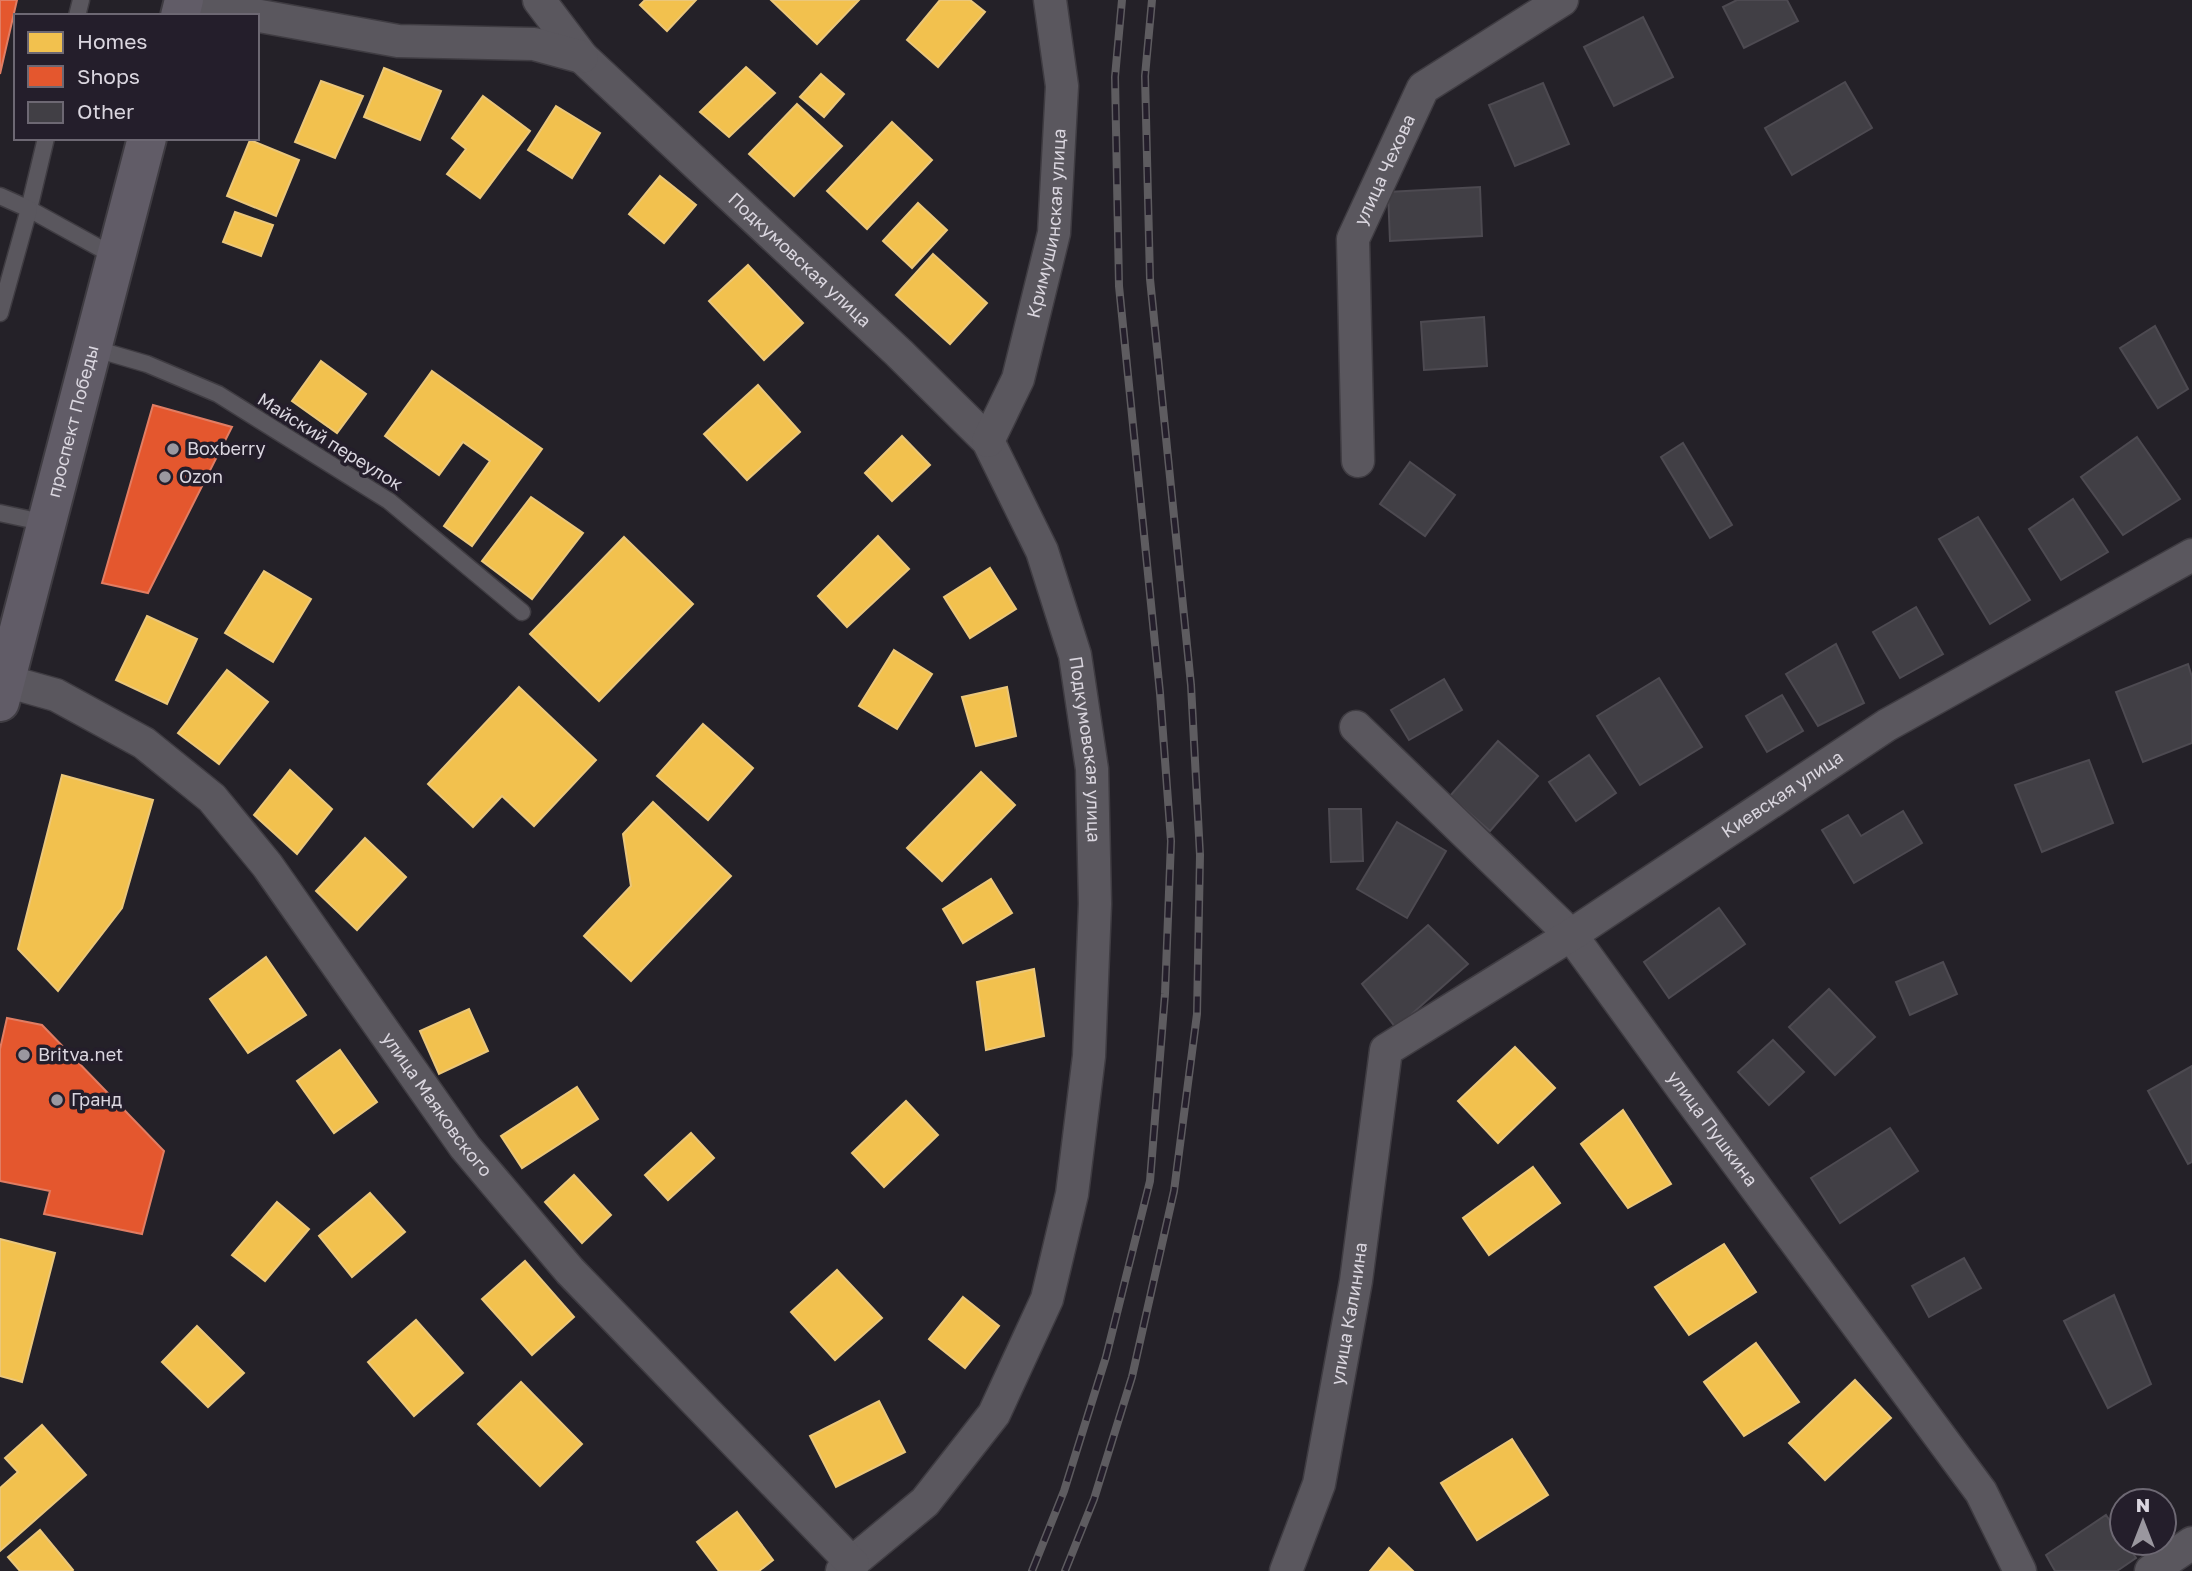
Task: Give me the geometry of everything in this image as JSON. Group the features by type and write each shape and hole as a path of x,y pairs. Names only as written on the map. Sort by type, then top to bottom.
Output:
{"main road":[{"name":"проспект Победы","path":"3,691 8,638 46,523 146,140"}],"street":[{"name":"Подкумовская улица","path":"539,0 582,57 899,353 988,441 1042,551 1075,655 1092,769 1095,904 1089,1056 1072,1194 1047,1299 994,1413 925,1502 847,1567"},
{"name":"Кримушинская улица","path":"988,441 1018,379 1054,233 1062,86 1050,0"},
{"name":"улица Чехова","path":"1358,461 1353,239 1423,88 1562,0"},
{"name":"Подкумовская улица","path":"182,6 231,14"},
{"name":"Подкумовская улица","path":"259,18 398,41 534,44 582,57"},
{"name":"Киевская улица","path":"1386,1050 1572,935 1888,725 2192,555"},
{"name":"улица Маяковского","path":"3,691 56,695 132,737 212,798 267,865 465,1147 570,1271 847,1567"},
{"name":"улица Пушкина","path":"1356,727 1572,935 1717,1136 1982,1492 2020,1571"},
{"name":"улица Калинина","path":"1286,1571 1319,1484 1356,1281 1386,1050"},
{"path":"2151,1571 2192,1543"}],"lane":[{"path":"0,313 46,140"},
{"path":"0,196 116,257"},
{"name":"Майский переулок","path":"92,348 147,364 218,394 389,501 522,612"},
{"path":"0,513 46,523"}],"building: Homes":[{"path":"645,0 696,0 667,31 640,5"},
{"path":"771,0 859,0 817,44"},
{"path":"940,0 970,0 985,12 938,67 907,40"},
{"path":"746,67 775,93 729,137 700,112"},
{"path":"384,68 441,91 420,140 364,117"},
{"path":"821,74 844,94 824,117 800,97"},
{"path":"321,81 363,96 335,158 295,142"},
{"path":"483,96 530,131 480,198 447,174 466,149 452,138"},
{"path":"797,104 842,146 794,196 749,154"},
{"path":"556,106 600,133 572,178 528,150"},
{"path":"892,122 932,160 867,229 827,191"},
{"path":"250,140 299,160 276,216 227,196"},
{"path":"660,176 696,205 664,243 629,214"},
{"path":"918,203 947,230 912,268 883,241"},
{"path":"235,212 273,225 261,256 223,242"},
{"path":"933,254 987,303 950,344 896,295"},
{"path":"748,265 803,323 764,360 709,301"},
{"path":"321,361 366,394 337,433 292,401"},
{"path":"432,371 542,449 472,546 444,526 490,461 463,442 439,475 385,436"},
{"path":"758,385 800,432 747,480 704,434"},
{"path":"902,436 930,465 892,501 865,473"},
{"path":"531,497 583,533 532,599 482,561"},
{"path":"878,536 909,569 847,627 818,596"},
{"path":"624,537 693,604 599,701 530,634"},
{"path":"990,568 1016,609 970,638 944,597"},
{"path":"264,571 311,599 273,662 225,633"},
{"path":"147,616 197,639 167,704 116,680"},
{"path":"894,650 932,674 897,729 859,706"},
{"path":"227,670 268,702 219,764 178,733"},
{"path":"519,687 596,760 534,826 502,796 473,827 428,784"},
{"path":"1007,687 1016,736 976,746 962,697"},
{"path":"703,724 753,768 708,820 657,776"},
{"path":"290,770 332,809 297,854 254,815"},
{"path":"981,772 1015,805 942,881 907,848"},
{"path":"62,775 153,800 122,908 58,991 18,949"},
{"path":"653,802 731,876 631,981 584,936 631,886 623,834"},
{"path":"365,838 406,877 357,930 316,891"},
{"path":"991,879 1012,913 963,943 943,909"},
{"path":"266,957 306,1015 248,1053 210,999"},
{"path":"1034,969 1044,1036 986,1050 977,982"},
{"path":"469,1009 488,1051 439,1074 420,1031"},
{"path":"1515,1047 1555,1088 1498,1143 1458,1101"},
{"path":"340,1050 377,1102 334,1133 297,1081"},
{"path":"577,1087 598,1119 522,1168 501,1136"},
{"path":"906,1101 938,1135 884,1187 852,1153"},
{"path":"1623,1110 1671,1184 1628,1208 1581,1144"},
{"path":"691,1133 714,1158 668,1200 645,1175"},
{"path":"1533,1167 1560,1203 1489,1255 1463,1218"},
{"path":"574,1175 611,1215 582,1243 545,1202"},
{"path":"370,1193 405,1232 352,1277 319,1236"},
{"path":"277,1202 309,1229 265,1281 232,1255"},
{"path":"0,1239 55,1253 22,1382 0,1376"},
{"path":"1724,1244 1756,1292 1689,1335 1655,1287"},
{"path":"525,1261 574,1317 532,1355 482,1299"},
{"path":"837,1270 882,1318 835,1360 791,1312"},
{"path":"963,1297 999,1326 965,1368 929,1339"},
{"path":"416,1320 463,1373 414,1416 368,1362"},
{"path":"197,1326 244,1373 208,1407 162,1362"},
{"path":"1756,1343 1799,1402 1744,1436 1704,1382"},
{"path":"1855,1380 1891,1418 1825,1480 1789,1443"},
{"path":"521,1382 582,1444 540,1486 478,1424"},
{"path":"879,1401 905,1452 836,1487 810,1436"},
{"path":"42,1425 86,1475 0,1551 0,1488 18,1472 5,1458"},
{"path":"1512,1439 1548,1495 1477,1540 1441,1483"},
{"path":"737,1512 773,1560 759,1571 719,1571 697,1542"},
{"path":"40,1530 72,1571 20,1571 8,1557"},
{"path":"1389,1548 1413,1571 1370,1571"}],"building: Shops":[{"path":"0,0 17,0 0,74"},
{"path":"153,405 232,427 148,593 102,583"},
{"name":"Гранд","path":"7,1018 42,1025 164,1151 142,1234 44,1214 50,1191 0,1181 0,1049"}],"building: Other":[{"path":"1737,0 1787,0 1798,21 1744,48 1723,7"},
{"path":"1643,17 1673,77 1614,106 1584,47"},
{"path":"1845,82 1872,128 1792,175 1765,128"},
{"path":"1543,83 1569,144 1515,166 1489,105"},
{"path":"1480,187 1482,236 1390,241 1388,192"},
{"path":"1484,317 1487,366 1424,370 1421,322"},
{"path":"2155,326 2188,389 2158,408 2120,348"},
{"path":"2137,437 2180,499 2123,535 2081,477"},
{"path":"1683,443 1732,525 1710,538 1661,457"},
{"path":"1410,462 1455,495 1425,536 1380,504"},
{"path":"2073,499 2108,552 2061,580 2029,529"},
{"path":"1978,517 2030,600 1990,624 1939,539"},
{"path":"1916,607 1943,654 1900,678 1873,632"},
{"path":"1836,644 1864,703 1818,726 1786,674"},
{"path":"2188,664 2192,677 2192,743 2143,762 2116,692"},
{"path":"1659,678 1702,747 1640,785 1597,716"},
{"path":"1444,679 1462,710 1409,740 1391,710"},
{"path":"1782,695 1803,731 1767,752 1746,716"},
{"path":"1498,741 1538,776 1490,831 1450,796"},
{"path":"1589,755 1616,793 1576,821 1549,782"},
{"path":"2089,760 2113,823 2042,852 2015,785"},
{"path":"1329,809 1361,809 1363,861 1331,862"},
{"path":"1903,811 1922,843 1854,883 1822,830 1848,815 1861,836"},
{"path":"1397,822 1446,851 1407,918 1357,889"},
{"path":"1719,908 1745,944 1669,998 1644,962"},
{"path":"1428,925 1468,964 1396,1028 1362,984"},
{"path":"1943,962 1957,994 1910,1015 1896,982"},
{"path":"1829,989 1875,1037 1835,1075 1789,1027"},
{"path":"1773,1040 1804,1072 1769,1105 1738,1072"},
{"path":"2192,1066 2192,1162 2188,1164 2148,1091"},
{"path":"1890,1128 1918,1171 1840,1223 1811,1178"},
{"path":"1964,1258 1981,1288 1929,1317 1912,1286"},
{"path":"2114,1295 2151,1384 2108,1408 2064,1321"},
{"path":"2106,1515 2108,1557 2136,1558 2117,1571 2055,1571 2046,1555"}],"railway":[{"path":"1032,1571 1064,1491 1106,1357 1150,1181 1165,994 1171,841 1160,693 1119,286 1115,77 1122,0"},
{"path":"1065,1571 1094,1499 1132,1377 1174,1191 1197,1014 1200,855 1191,685 1150,279 1145,76 1152,0"}],"place":[{"name":"Boxberry","path":"173,449"},
{"name":"Ozon","path":"165,477"},
{"name":"Britva.net","path":"24,1055"},
{"name":"Гранд","path":"57,1100"}]}
